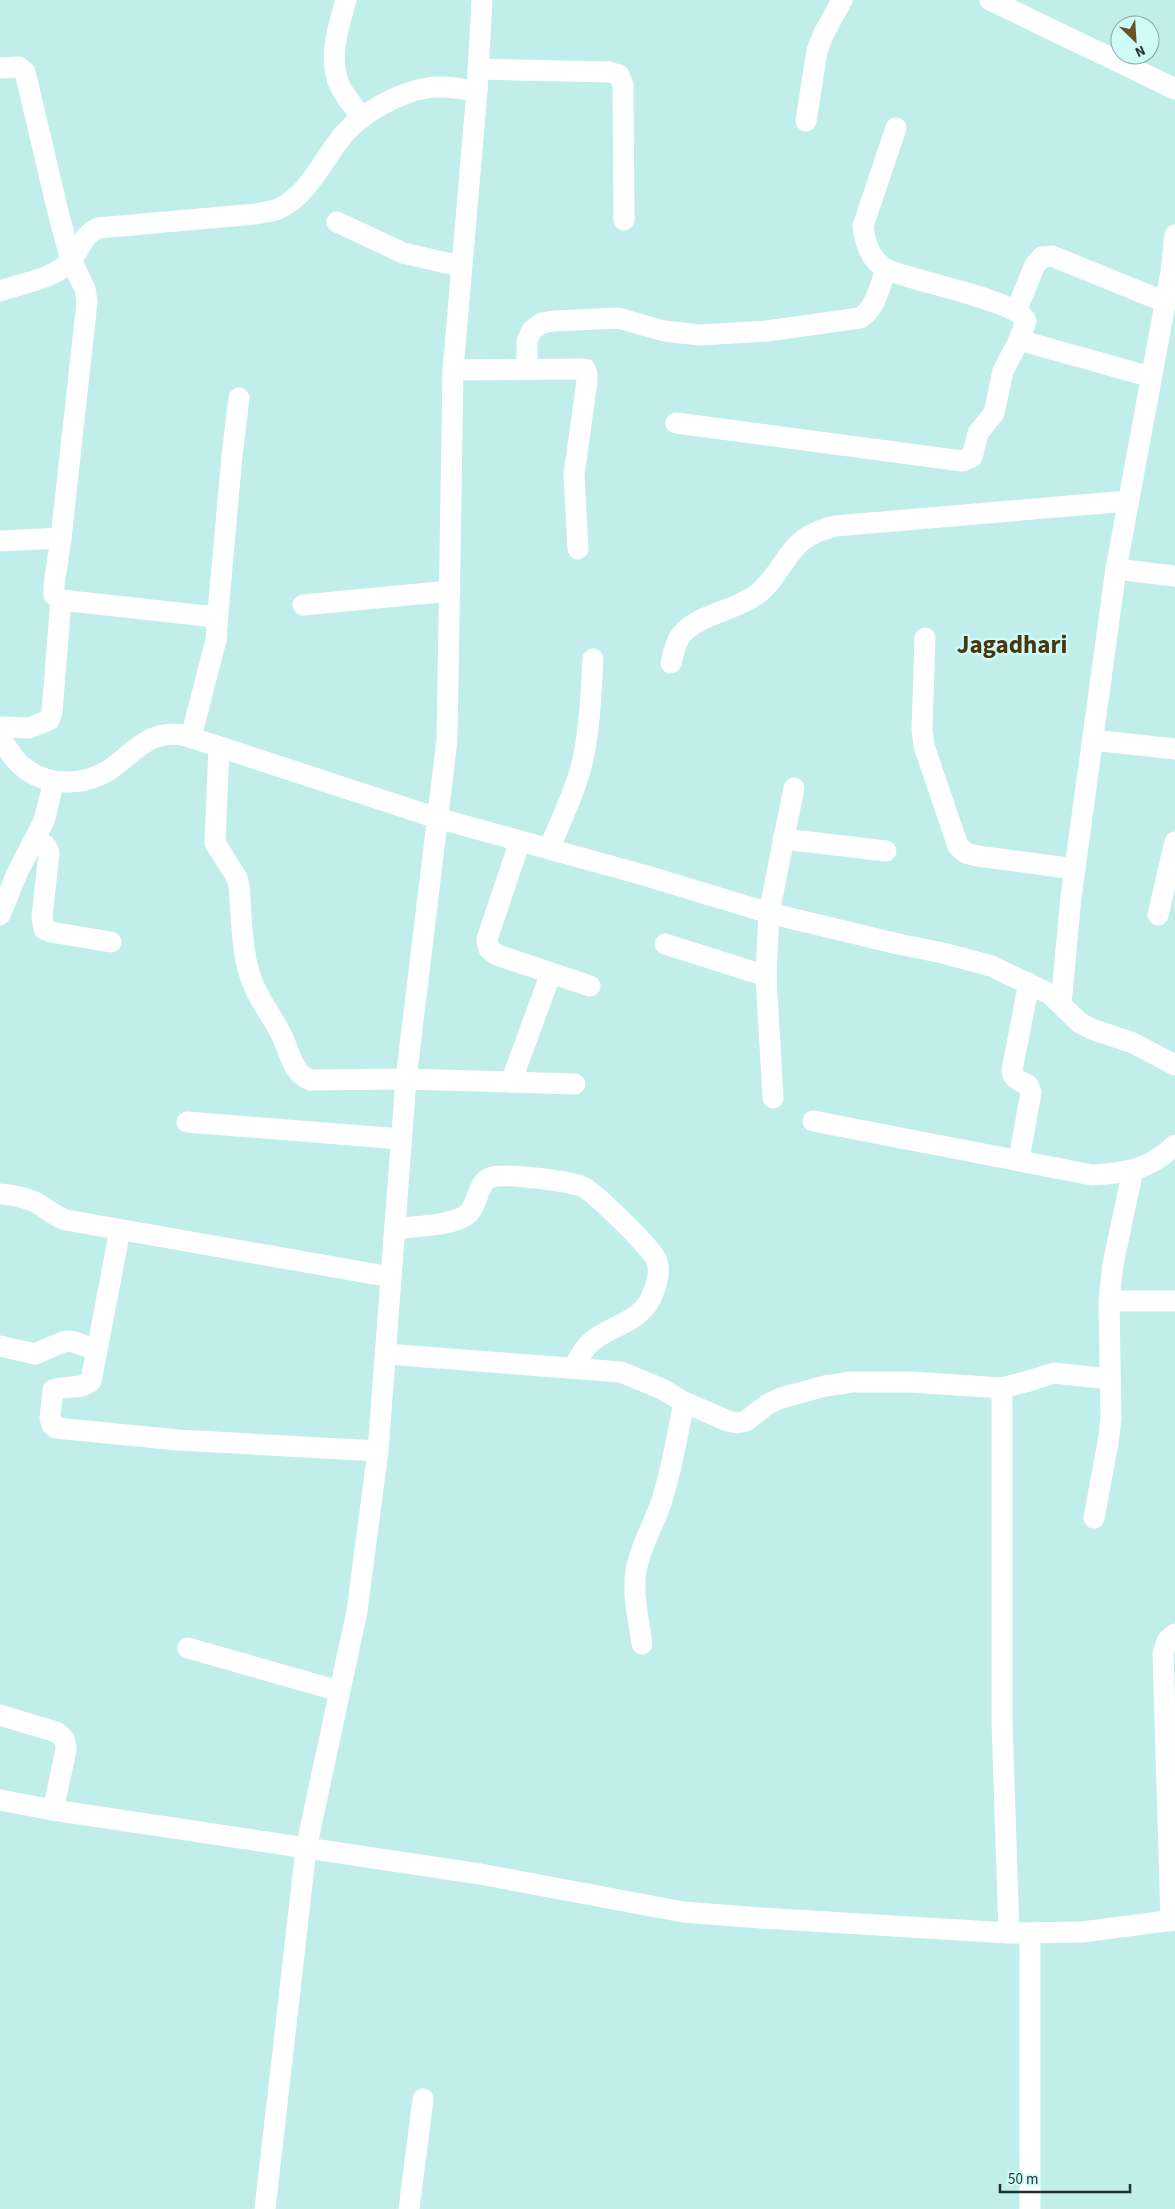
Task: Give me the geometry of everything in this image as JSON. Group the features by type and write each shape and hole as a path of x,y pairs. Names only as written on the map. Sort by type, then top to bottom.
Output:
{"street":[{"path":"346,0 334,50 334,69 341,88 362,118"},
{"path":"265,2209 306,1848 357,1611 378,1451 406,1079 447,740 453,370 460,266 477,91 482,0"},
{"path":"806,120 817,51 823,35 842,0"},
{"path":"990,0 1175,89"},
{"path":"0,68 19,67 25,72 71,260 85,289 86,302 54,595 61,600 206,616 218,612"},
{"path":"478,69 608,72 619,75 623,85 624,220"},
{"path":"0,291 59,270 71,260 89,233 107,226 256,214 277,209 304,189 344,134 362,118 385,103 427,88 446,87 477,91"},
{"path":"676,423 962,461 968,460 974,453 978,433 994,413 1003,371 1019,340 1026,321 1021,313 1016,310 886,269 869,250 864,239 863,226 896,128"},
{"path":"337,222 403,253 460,266"},
{"path":"1062,1004 1075,870 1116,569 1165,302 1175,236"},
{"path":"1016,310 1035,265 1042,257 1052,256 1165,302"},
{"path":"527,369 527,341 532,330 542,323 618,318 664,331 716,334 784,329 860,318 867,314 871,308 886,269"},
{"path":"1019,340 1151,377"},
{"path":"453,370 574,368 584,370 587,374 574,474 578,549"},
{"path":"191,737 216,640 239,398"},
{"path":"671,663 679,638 686,630 694,624 726,611 757,594 800,542 835,526 1128,501"},
{"path":"0,541 61,538"},
{"path":"1116,569 1175,576"},
{"path":"303,605 450,591"},
{"path":"61,600 52,712 48,720 1,741 21,766 33,774 54,780 85,780 99,775 143,743 168,733 191,737 437,818 769,913 952,955 991,966 1040,988 1062,1004 1080,1023 1092,1030 1133,1043 1175,1065"},
{"path":"925,638 922,729 924,746 958,846 966,853 977,856 1075,870"},
{"path":"549,849 568,804 582,760 588,730 593,660"},
{"path":"1093,740 1175,749"},
{"path":"219,747 215,843 239,886 250,975 254,987 283,1037 295,1068 302,1077 310,1080 406,1079 575,1084"},
{"path":"0,916 18,871 44,821 54,780"},
{"path":"773,1098 766,976 769,913 794,788"},
{"path":"36,839 46,846 49,853 42,917 44,929 51,932 111,942"},
{"path":"783,839 886,851"},
{"path":"520,841 487,939 489,949 497,955 590,986"},
{"path":"1158,915 1175,842"},
{"path":"665,944 766,976"},
{"path":"512,1082 551,973"},
{"path":"1018,1160 1031,1092 1028,1084 1012,1076 1012,1070 1029,984"},
{"path":"813,1121 1092,1175 1118,1174 1152,1164 1175,1145"},
{"path":"187,1122 401,1139"},
{"path":"1094,1518 1109,1437 1109,1301 1114,1255 1134,1170"},
{"path":"394,1229 450,1221 467,1216 475,1204 485,1181 492,1177 503,1176 571,1183 592,1192 654,1254 659,1270 650,1300 642,1310 617,1328 591,1342 574,1367"},
{"path":"0,1194 21,1197 34,1202 66,1220 391,1277"},
{"path":"120,1230 91,1381 87,1385 53,1390 50,1418 52,1426 56,1428 178,1440 378,1451"},
{"path":"1109,1301 1175,1301"},
{"path":"0,1346 35,1354 63,1342 71,1341 97,1350"},
{"path":"386,1354 621,1372 662,1389 684,1402 728,1422 746,1420 768,1404 781,1398 825,1386 852,1382 910,1382 1002,1388 1054,1373 1110,1378"},
{"path":"1002,1388 1002,1722 1009,1933"},
{"path":"642,1644 634,1591 636,1572 644,1542 654,1522 666,1488 684,1402"},
{"path":"0,1800 53,1810 480,1874 684,1912 1009,1933 1082,1932 1173,1920 1170,1741 1163,1653 1167,1641 1175,1634"},
{"path":"188,1648 339,1691"},
{"path":"0,1715 56,1732 66,1744 53,1810"},
{"path":"1030,1933 1030,2209"},
{"path":"409,2209 423,2098"}],"district":[{"name":"Jagadhari","path":"1012,645"}]}
